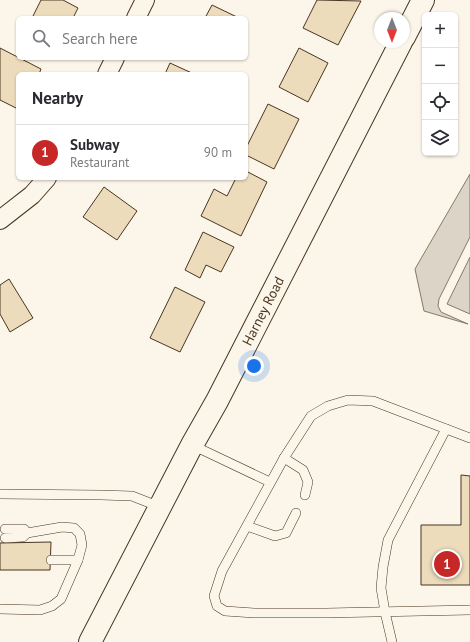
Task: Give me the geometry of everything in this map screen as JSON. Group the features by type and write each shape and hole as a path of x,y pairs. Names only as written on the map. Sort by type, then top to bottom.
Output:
{"street":[{"path":"137,16 145,0"},
{"path":"410,25 423,0"},
{"name":"Harney Road","path":"90,642 192,444 220,394 398,48"},
{"path":"108,72 114,60"},
{"path":"0,220 32,195 45,180"}],"lane":[{"path":"470,438 373,401 348,400 328,406 311,416 270,482 222,571 214,596 217,606 225,611 254,613 470,610"},
{"path":"392,642 384,612 381,588 388,540 446,429"},
{"path":"192,444 270,482"},
{"path":"284,458 303,470 308,482 305,495"},
{"path":"0,494 132,496 160,507"},
{"path":"247,526 275,536 286,533 296,513"},
{"path":"0,609 40,610 52,606 61,599 78,560 82,546 80,534 74,528 62,527 27,533 24,529 5,533"},
{"path":"51,560 78,560"}],"shaded area":[{"path":"470,174 470,237 439,299 438,306 441,312 468,324 424,311 415,269"},
{"path":"470,257 470,314 447,304"}],"building":[{"path":"41,0 63,0 78,8 74,16 33,16"},
{"path":"317,0 361,1 338,45 303,28"},
{"path":"212,5 235,16 206,16"},
{"path":"0,48 16,56 16,60 23,60 41,69 40,72 16,72 16,108 0,100"},
{"path":"299,48 328,63 308,102 279,87"},
{"path":"170,63 190,72 166,72"},
{"path":"268,104 299,119 274,169 248,156 248,144"},
{"path":"248,172 267,182 241,236 201,216 214,189 227,196 235,180 248,180"},
{"path":"104,187 137,211 117,240 83,217"},
{"path":"203,232 234,247 221,272 206,265 200,278 185,270"},
{"path":"9,279 33,318 10,332 0,314 0,285"},
{"path":"175,287 205,302 180,352 150,338"},
{"path":"461,475 470,476 470,585 421,585 421,525 461,525"},
{"path":"51,542 50,570 0,570 0,543"}],"place":[{"name":"Subway","path":"447,564"}]}
